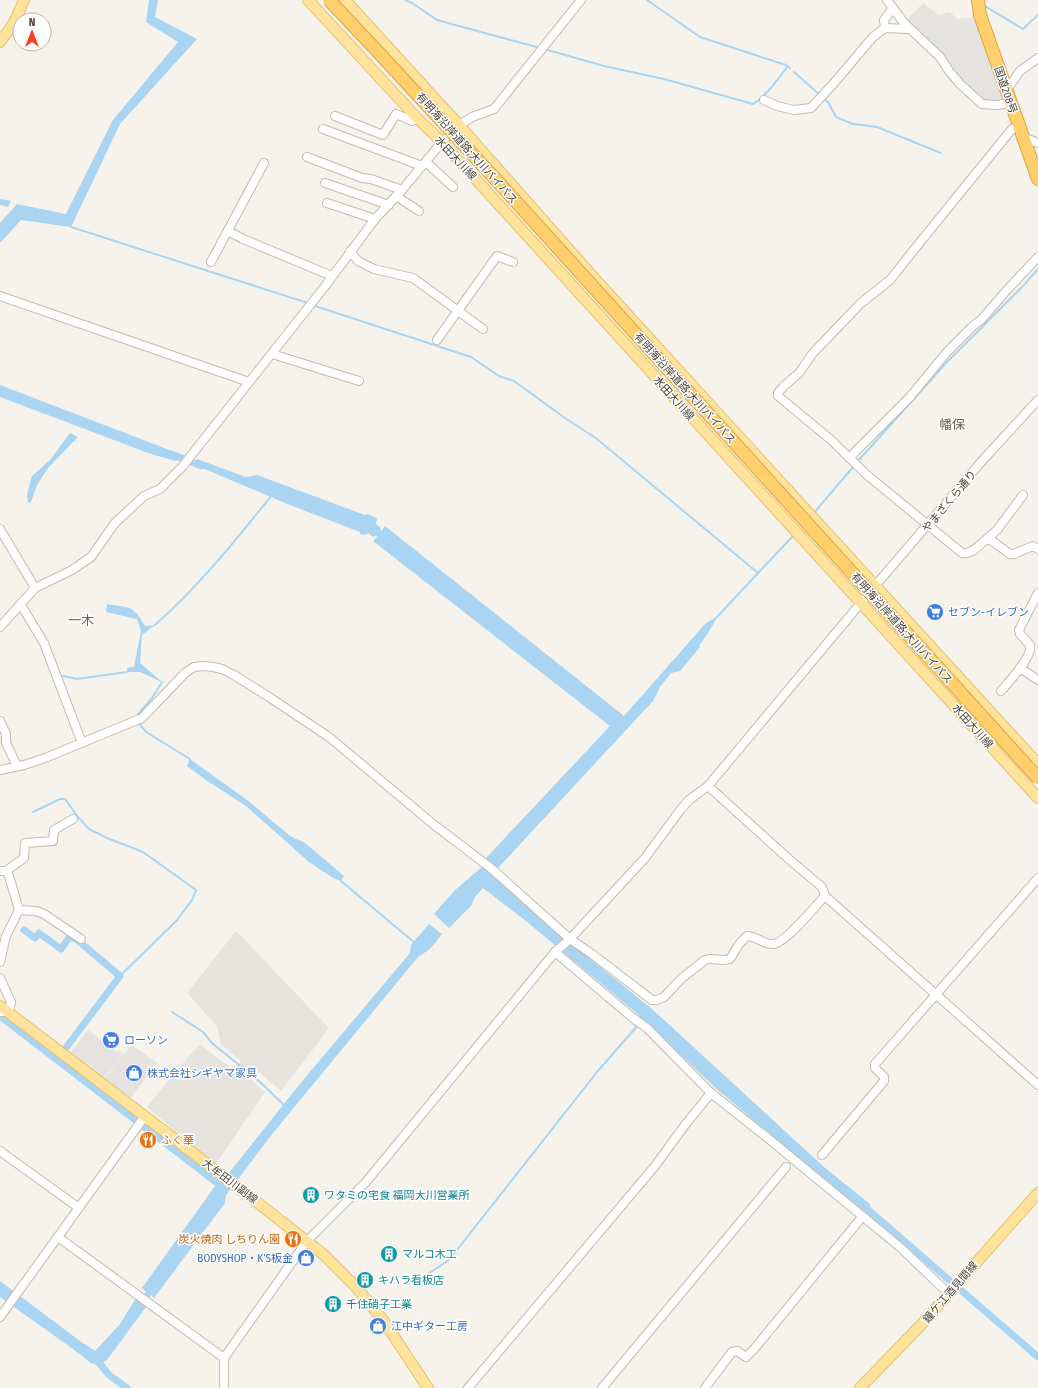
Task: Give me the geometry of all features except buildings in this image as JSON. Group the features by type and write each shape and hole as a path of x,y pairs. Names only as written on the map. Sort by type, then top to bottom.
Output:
{"highway":[{"name":"有明海沿岸道路;大川バイパス","path":"329,0 499,183 1038,778"},
{"name":"有明海沿岸道路;大川バイパス","path":"334,0 419,90 1038,774"},
{"name":"国道208号","path":"978,0 980,15 1020,132 1038,179"}],"main road":[{"path":"0,42 14,24 24,0"},
{"name":"水田大川線","path":"308,0 417,118 442,142 1038,798"},
{"name":"水田大川線","path":"345,0 460,125 595,279 1038,764"},
{"name":"大牟田川副線","path":"2,1010 145,1116 323,1254 357,1288 383,1320 428,1388"},
{"name":"鐘ケ江酒見間線","path":"860,1388 921,1325 949,1291 1038,1193"}],"street":[{"path":"0,628 35,588 72,570 91,557 116,523 144,496 160,489 182,467 311,304 375,219 442,142 460,125 472,117 494,109 581,0"},
{"path":"887,0 909,29 940,57 961,85 982,104 997,105 1010,103"},
{"path":"884,28 884,20 893,8"},
{"path":"764,100 777,106 794,110 811,108 873,37 884,28 909,29"},
{"path":"1006,91 1020,72 1038,58"},
{"path":"335,116 382,135 396,114 412,121 417,118"},
{"path":"323,129 424,164 453,187"},
{"path":"1023,496 997,530 966,554 927,526 860,469 830,438 778,396 778,393 799,373 813,353 862,302 890,280 1012,129 1038,143"},
{"path":"306,157 362,178 371,179 399,193 419,210"},
{"path":"211,262 264,163"},
{"path":"325,183 388,205"},
{"path":"327,203 375,219"},
{"path":"228,231 243,239 332,276"},
{"path":"350,251 358,261 374,269 413,278 483,329"},
{"path":"437,340 497,256 513,262"},
{"path":"849,458 909,398 947,352 984,316 1038,257"},
{"path":"0,296 249,382"},
{"path":"272,354 359,382"},
{"name":"やまざくら通り","path":"224,1358 307,1241 366,1182 556,951 644,858 689,800 708,786 981,462 1038,400"},
{"path":"0,529 35,588"},
{"path":"988,538 1010,554 1014,554 1033,546 1038,549"},
{"path":"1001,691 1020,668 1030,650 1034,648 1020,634 1019,630 1038,593"},
{"path":"21,605 44,643 82,743"},
{"path":"0,770 24,765 45,758 136,719 142,718 185,673 194,667 213,667 222,669 234,675 329,737 433,824 492,869 569,939 628,980 650,999 657,1000 664,997 682,978 705,960 722,961 730,959 740,943 747,936 754,937 770,944 780,943 825,896"},
{"path":"1020,668 1038,680"},
{"path":"0,721 6,734 6,743 17,766"},
{"path":"708,786 822,887 825,896 1038,1085"},
{"path":"0,962 6,936 19,910 9,876 3,871 24,858 25,844 52,841 54,830 73,819"},
{"path":"822,1155 884,1081 884,1077 875,1068 875,1064 1038,878"},
{"path":"19,910 36,911 44,914 81,939"},
{"path":"556,951 633,1018 647,1028 711,1093 764,1134 949,1291"},
{"path":"0,978 11,1002 10,1007 2,1010"},
{"path":"468,1388 654,1166 685,1124 711,1093"},
{"path":"0,1317 145,1116"},
{"path":"0,1151 79,1208"},
{"path":"602,1388 786,1167"},
{"path":"705,1388 732,1352 737,1351 747,1357 862,1217"},
{"path":"58,1237 224,1358 224,1388"}],"shaded area":[{"path":"923,3 938,15 950,12 957,19 975,17 1003,98 996,102 982,100 961,80 943,54 906,21"},
{"path":"236,931 329,1028 281,1091 252,1066 246,1075 265,1092 215,1165 147,1107 200,1044 234,1071 241,1061 221,1044 217,1026 187,993"},
{"path":"88,1030 116,1052 118,1050 124,1054 102,1080 69,1055"},
{"name":"株式会社シギヤマ家具","path":"132,1045 157,1063 130,1099 103,1080"}],"water":[{"path":"149,0 158,0 155,17 197,39 120,124 71,227 21,220 0,243 0,223 17,204 66,214 113,120 178,42 146,22"},
{"path":"0,199 11,201 8,207 0,205"},
{"path":"0,385 180,454 176,461 151,454 0,397"},
{"path":"70,433 78,437 48,468 37,485 31,502 28,503 27,494 32,476 50,460"},
{"path":"197,459 246,477 257,475 365,515 367,514 377,518 376,524 381,528 380,530 382,531 385,526 624,716 706,623 718,616 699,646 700,647 680,671 671,673 660,687 653,701 498,868 495,868 485,861 486,858 610,726 373,541 377,537 376,535 374,537 368,533 365,535 360,534 360,532 285,503 193,464"},
{"path":"107,604 130,608 134,610 145,626 155,625 142,635 140,663 162,682 140,672 127,672 127,668 134,667 141,631 137,619 106,612"},
{"path":"190,759 247,800 290,836 305,843 344,876 341,881 333,878 309,862 246,806 187,766"},
{"path":"482,867 563,937 651,1008 824,1167 871,1205 864,1208 845,1198 718,1090 635,1012 526,921 483,888 475,897 471,906 449,928 434,914 454,891"},
{"path":"429,924 442,934 430,949 418,957 273,1133 226,1195 225,1203 154,1298 151,1295 144,1305 146,1307 107,1360 99,1365 91,1363 0,1297 0,1281 95,1351 120,1324 136,1298 139,1300 146,1292 142,1288 215,1186 218,1183 220,1184 299,1085 410,953 411,945"}],"waterway":[{"path":"405,0 437,20 540,48"},
{"path":"647,0 700,37 786,65 790,68"},
{"path":"983,5 1023,29 1038,15"},
{"path":"544,49 604,66 664,79 753,104 768,91 788,66"},
{"path":"794,72 820,95"},
{"path":"823,98 828,102 836,117 853,124 877,127 941,153"},
{"path":"71,227 308,303"},
{"path":"857,462 948,361 1038,269"},
{"path":"312,305 471,357 499,376 514,381 597,439 758,573 717,617"},
{"path":"171,454 202,466"},
{"path":"813,514 854,466"},
{"path":"155,625 202,579 272,495"},
{"path":"758,573 794,535"},
{"path":"63,676 77,679 127,672"},
{"path":"135,718 152,698 162,682"},
{"path":"138,722 146,732 190,759"},
{"path":"33,812 60,799 65,799 89,829 107,838 143,852 196,890 192,900 177,920 120,976"},
{"path":"341,881 415,943"},
{"path":"24,930 35,938 39,933 61,949 69,938 75,938 120,976 59,1057"},
{"path":"172,1012 203,1032 212,1043 260,1082 285,1106"},
{"path":"0,1016 225,1189"},
{"path":"416,1282 449,1260 597,1072 639,1024"},
{"path":"858,1201 1038,1357"},
{"path":"96,1359 109,1375 127,1388"}],"place":[{"name":"セブン-イレブン","path":"935,612"},
{"name":"ローソン","path":"111,1040"},
{"name":"株式会社シギヤマ家具","path":"134,1073"},
{"name":"ふく華","path":"148,1140"},
{"name":"ワタミの宅食 福岡大川営業所","path":"311,1195"},
{"name":"炭火焼肉 しちりん園","path":"293,1239"},
{"name":"マルコ木工","path":"389,1254"},
{"name":"BODYSHOP・K’S板金","path":"306,1258"},
{"name":"キハラ看板店","path":"365,1280"},
{"name":"千住硝子工業","path":"333,1304"},
{"name":"江中ギター工房","path":"378,1326"}],"district":[{"name":"幡保","path":"952,424"},
{"name":"一木","path":"81,620"}]}
